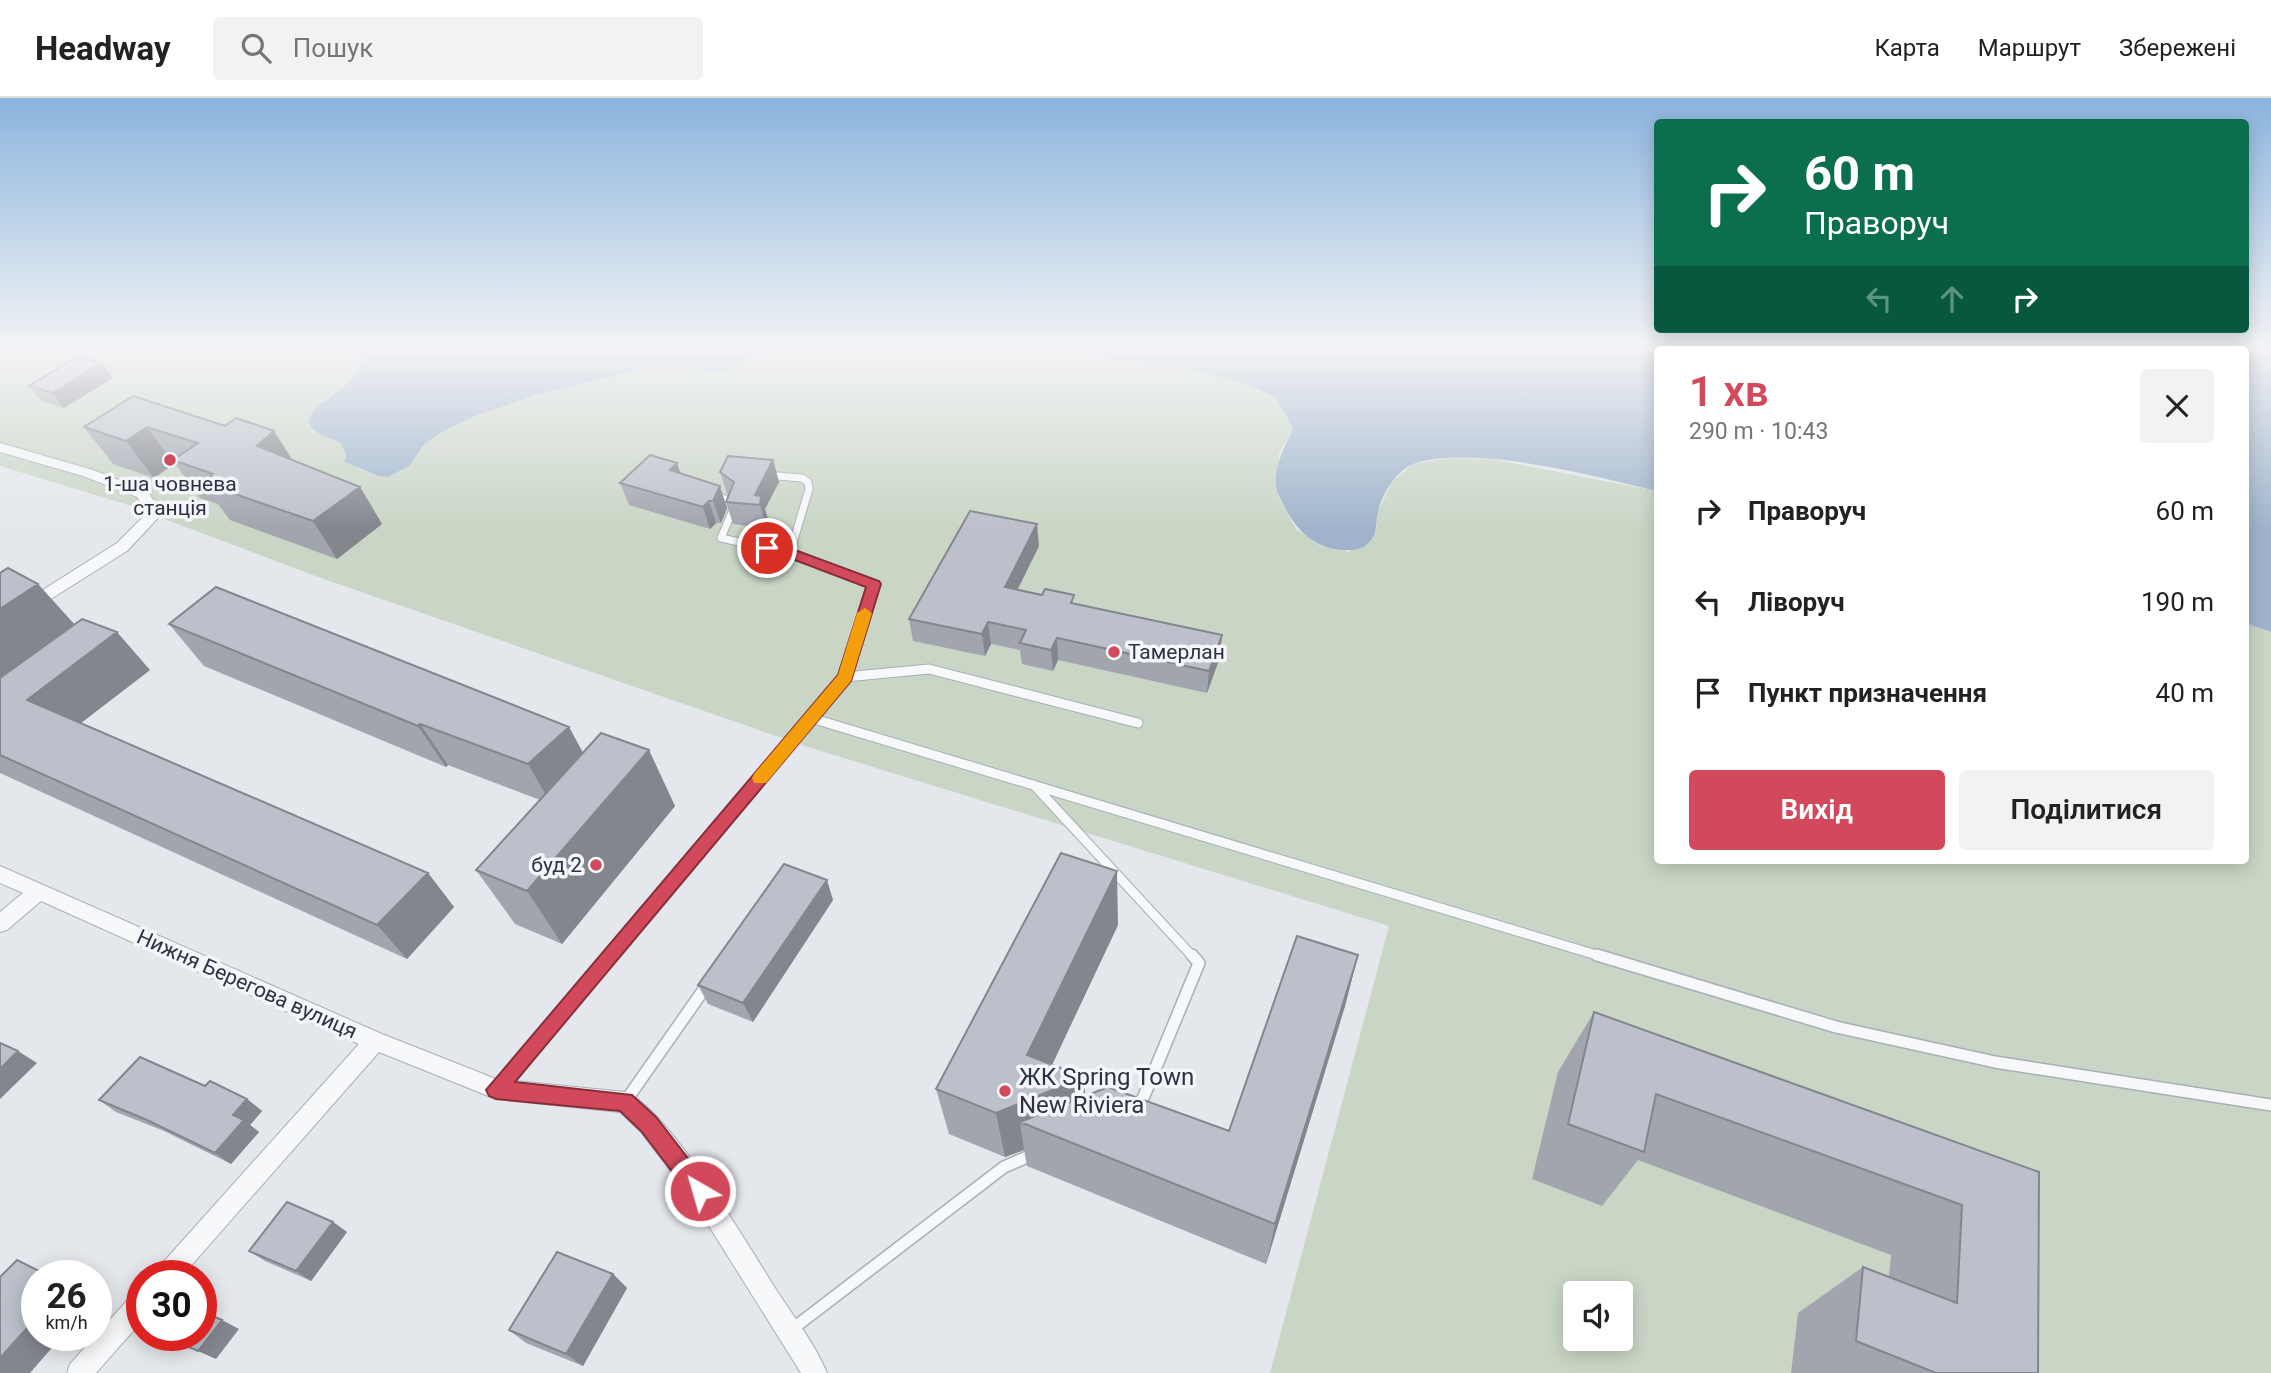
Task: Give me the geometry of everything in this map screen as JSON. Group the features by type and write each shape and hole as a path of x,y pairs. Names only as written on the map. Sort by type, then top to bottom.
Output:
{"street":[{"path":"0,447 142,494 150,505 151,517 122,547 0,625"},
{"name":"Нижня Берегова вулиця","path":"0,874 375,1041 496,1090 625,1102"},
{"path":"0,924 39,891"},
{"path":"180,1260 375,1041"},
{"path":"625,1102 649,1124 700,1191 815,1373"},
{"path":"79,1373 126,1321"}],"lane":[{"path":"759,474 802,478 808,482 809,489 790,553"},
{"path":"496,1090 845,677 874,584 790,553 721,538 735,505 703,488"},
{"path":"845,677 929,669 1138,723"},
{"path":"811,718 1836,1027 1995,1062 2271,1105"},
{"path":"1032,784 1199,963 1137,1112 1125,1117"},
{"path":"625,1102 710,980"},
{"path":"789,1332 1003,1167 1040,1152"}],"green space":[{"path":"0,410 325,410 332,440 341,443 357,468 388,477 409,466 424,444 444,431 494,410 1283,410 1293,428 1279,454 1278,496 1296,529 1319,545 1349,552 1368,544 1376,531 1378,511 1392,482 1413,464 1449,458 1492,459 1654,490 1654,864 2249,864 2249,624 2271,632 2271,1373 1270,1373 1389,926 808,747 318,577 125,504 0,466"}],"water":[{"path":"315,410 494,410 444,431 424,444 409,466 388,477 378,476 345,462 346,454 341,443 317,432 310,425 308,420"},
{"path":"1283,410 1654,410 1654,490 1536,465 1503,460 1442,458 1409,466 1391,483 1377,515 1372,540 1356,550 1330,548 1321,545 1299,529 1277,489 1276,471 1293,428"},
{"path":"2249,410 2271,410 2271,632 2249,624"}],"building":[{"path":"112,410 174,410 225,426 236,418 274,431 257,446 360,487 313,521 203,483 213,474 173,460 198,443 147,427 126,441 84,427"},
{"path":"650,455 677,463 670,470 720,486 713,501 703,507 620,483"},
{"path":"728,456 773,460 755,495 761,496 760,505 726,502 734,482 720,472"},
{"path":"970,511 1037,524 1005,587 1042,595 1045,589 1074,595 1071,603 1222,635 1209,671 1057,638 1051,650 1020,643 1026,630 988,622 982,634 909,619"},
{"path":"8,568 38,584 0,609 0,573"},
{"path":"216,587 569,727 528,764 420,724 418,726 169,624"},
{"path":"82,619 117,632 27,700 428,873 377,925 0,755 0,678"},
{"path":"601,733 649,750 527,891 476,870"},
{"path":"1061,853 1117,871 1027,1055 1084,1077 996,1113 936,1089"},
{"path":"784,864 827,880 743,1003 698,985"},
{"path":"1297,936 1358,955 1275,1224 1020,1122 1108,1087 1229,1131"},
{"path":"1594,1012 2039,1172 2038,1373 1936,1373 1856,1341 1863,1267 1957,1303 1962,1205 1656,1094 1644,1152 1568,1124"},
{"path":"0,1043 18,1051 0,1069"},
{"path":"140,1057 205,1086 210,1081 247,1099 233,1115 244,1120 215,1153 99,1100"},
{"path":"287,1202 333,1222 296,1271 249,1251"},
{"path":"557,1252 613,1274 566,1354 509,1330"},
{"path":"17,1260 21,1262 21,1335 0,1358 0,1277"}],"slow traffic":[{"path":"760,778 845,677 865,613"}],"place":[{"name":"1-ша човнева станція","path":"170,460"},
{"name":"Тамерлан","path":"1114,652"},
{"name":"буд 2","path":"596,865"},
{"name":"ЖК Spring Town New Riviera","path":"1005,1091"}],"route":[{"path":"700,1191 649,1124 625,1102 496,1090 845,677 874,584 790,553 767,548"}]}
